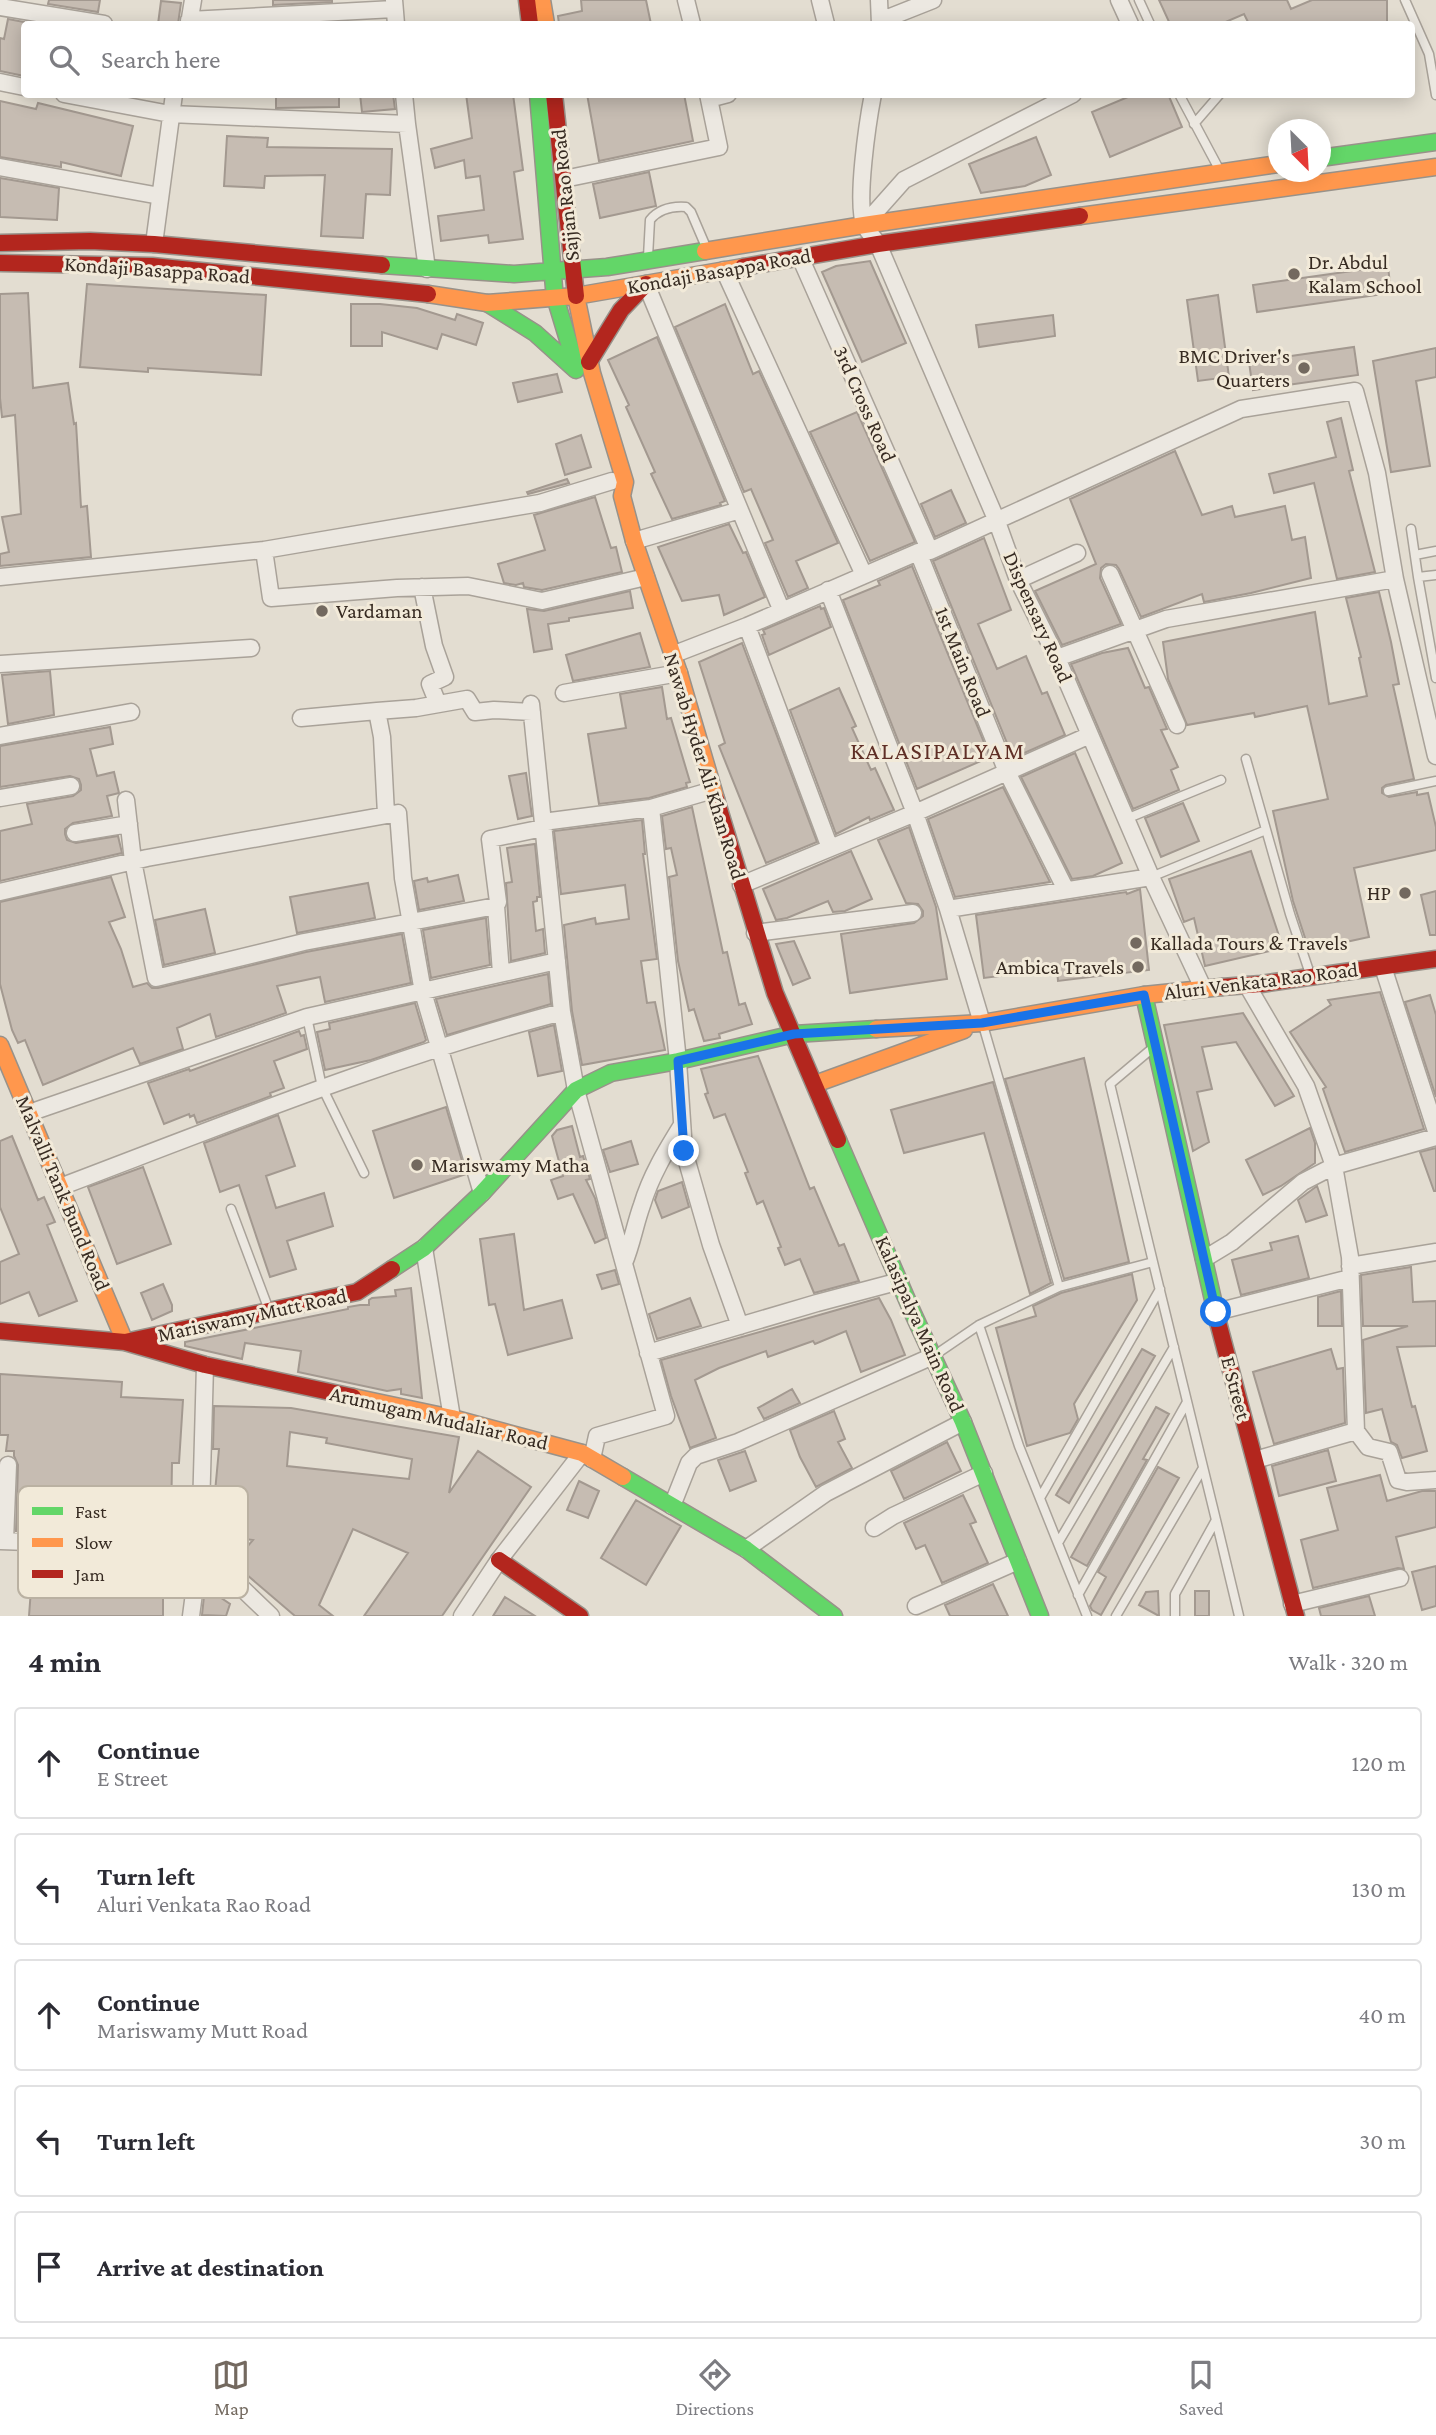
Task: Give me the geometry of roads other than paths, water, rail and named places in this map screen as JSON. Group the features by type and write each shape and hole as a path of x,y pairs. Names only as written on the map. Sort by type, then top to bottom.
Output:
{"main road":[{"path":"527,0 530,21"},
{"path":"542,0 546,21"},
{"name":"Nawab Hyder Ali Khan Road","path":"538,98 555,297 625,482 622,496"},
{"name":"Sajjan Rao Road","path":"554,98 576,296"},
{"path":"1331,157 1436,142"},
{"name":"Kondaji Basappa Road","path":"0,243 154,243 427,269 514,274 572,271 1268,166"},
{"name":"Kondaji Basappa Road","path":"0,263 152,267 431,294 487,303 576,296 878,244 1436,167"},
{"path":"487,303 583,366 621,310 646,284"},
{"name":"Nawab Hyder Ali Khan Road","path":"576,296 583,366 612,481 622,496 634,541 679,673 755,933 775,993 794,1034"},
{"name":"Aluri Venkata Rao Road","path":"794,1034 982,1023 1144,995 1247,985 1436,959"},
{"name":"E Street","path":"1144,995 1216,1312 1294,1610"},
{"path":"815,1084 982,1023"},
{"name":"Mariswamy Mutt Road","path":"125,1342 357,1292 424,1248 482,1193 576,1090 611,1073 678,1061 794,1034"},
{"name":"Kalasipalya Main Road","path":"794,1034 963,1422 1040,1616"},
{"name":"Malvalli Tank Bund Road","path":"0,1045 125,1342"},
{"name":"Arumugam Mudaliar Road","path":"0,1331 125,1342 205,1365 452,1418 587,1456 746,1549 834,1616"},
{"path":"499,1560 580,1616"}],"street":[{"path":"189,21 193,0"},
{"path":"686,0 691,21"},
{"path":"820,0 825,21"},
{"path":"879,0 880,21"},
{"path":"885,21 933,0"},
{"path":"1119,0 1129,21"},
{"path":"0,7 86,21"},
{"path":"208,21 394,11"},
{"path":"0,82 21,86"},
{"path":"85,98 170,114 407,124"},
{"path":"154,243 173,98"},
{"path":"404,98 427,269"},
{"path":"564,178 719,147 708,98"},
{"path":"864,225 862,189 872,98"},
{"path":"864,225 904,180 1065,98"},
{"path":"0,167 160,196"},
{"name":"Dispensary Road","path":"864,225 878,244 996,519 1018,580 1058,658 1151,877 1203,988"},
{"name":"3rd Cross Road","path":"800,257 924,552"},
{"path":"724,270 864,575"},
{"path":"646,284 781,609"},
{"path":"672,654 747,626 781,609 924,552 1241,409 1355,391 1377,473 1395,579 1436,756"},
{"path":"0,577 264,550 540,503 612,481"},
{"path":"634,541 740,510"},
{"path":"264,550 271,598 468,586 542,601 646,576"},
{"name":"1st Main Road","path":"924,552 1007,772 1066,890"},
{"path":"1018,580 1077,553"},
{"path":"1110,574 1177,725"},
{"path":"1058,658 1166,619 1395,579"},
{"path":"422,587 434,646 445,677 430,684 438,704"},
{"path":"828,590 915,813 948,909 982,1023"},
{"path":"747,626 830,848"},
{"path":"0,664 251,648"},
{"path":"564,693 679,673"},
{"path":"301,718 416,708 467,699 475,712 531,708 562,1012 576,1090 666,1416 597,1436 587,1456 499,1560 462,1616"},
{"path":"377,711 382,737 386,814"},
{"path":"0,736 131,712"},
{"path":"741,885 915,813 1090,735"},
{"path":"0,798 71,786"},
{"path":"501,973 496,905 498,902 490,839 543,825 652,808 713,790"},
{"path":"126,800 133,861 156,978 304,942 496,905"},
{"path":"652,808 678,1061 684,1151 711,1245 740,1326"},
{"path":"0,892 133,861 398,813 403,878 423,992 482,1193"},
{"path":"75,833 129,824"},
{"path":"948,909 1151,877"},
{"path":"755,933 913,914"},
{"path":"29,1113 307,1017 557,961"},
{"path":"1383,967 1436,1131"},
{"path":"1247,985 1306,1086 1334,1166 1350,1272 1356,1431 1368,1447 1389,1452 1394,1460 1398,1480 1436,1480"},
{"path":"60,1187 322,1087 478,1034 562,1012"},
{"path":"624,1263 658,1163 682,1125"},
{"path":"1204,1259 1233,1242 1303,1182 1334,1166 1436,1137"},
{"path":"424,1248 452,1418"},
{"path":"1216,1312 1350,1272 1436,1252"},
{"path":"648,1353 900,1281"},
{"path":"672,1506 689,1463 696,1456 738,1442 933,1356"},
{"path":"202,1486 205,1365"},
{"path":"746,1549 826,1493 963,1422"},
{"path":"1255,1460 1356,1431"},
{"path":"2,1541 8,1465"},
{"path":"874,1528 893,1516 984,1474"},
{"path":"916,1606 1018,1561"},
{"path":"1294,1610 1400,1578"},
{"path":"248,1594 271,1616"},
{"path":"191,1616 193,1598"}],"lane":[{"path":"1139,0 1149,21"},
{"path":"1405,0 1412,21"},
{"path":"1415,28 1429,54 1436,95"},
{"path":"1181,98 1221,173 1225,196"},
{"path":"1194,124 1217,98"},
{"path":"647,260 650,220 662,210 677,206 686,207 691,212 707,250"},
{"path":"1411,529 1436,678"},
{"path":"1415,555 1436,551"},
{"path":"1419,578 1436,575"},
{"path":"1246,759 1311,977"},
{"path":"1126,819 1221,780"},
{"path":"1388,792 1436,781"},
{"path":"1151,877 1266,830"},
{"path":"307,1017 322,1087 364,1174"},
{"path":"982,1023 1059,1287"},
{"path":"1156,1046 1110,1084 1239,1616"},
{"path":"231,1209 269,1310"},
{"path":"933,1356 979,1325 1059,1287 1153,1262"},
{"path":"1040,1498 1160,1289"},
{"path":"979,1325 1019,1446 1087,1616"},
{"path":"1058,1543 1174,1347"},
{"path":"1078,1595 1187,1402"},
{"path":"1116,1616 1203,1468"},
{"path":"1175,1616 1175,1594 1216,1520"}],"place":[{"name":"Dr. Abdul Kalam School","path":"1294,274"},
{"name":"BMC Driver's Quarters","path":"1304,368"},
{"name":"Vardaman","path":"322,611"},
{"name":"HP","path":"1405,893"},
{"name":"Kallada Tours & Travels","path":"1136,943"},
{"name":"Ambica Travels","path":"1138,967"},
{"name":"Mariswamy Matha","path":"417,1165"}],"district":[{"name":"KALASIPALYAM","path":"938,751"}]}
